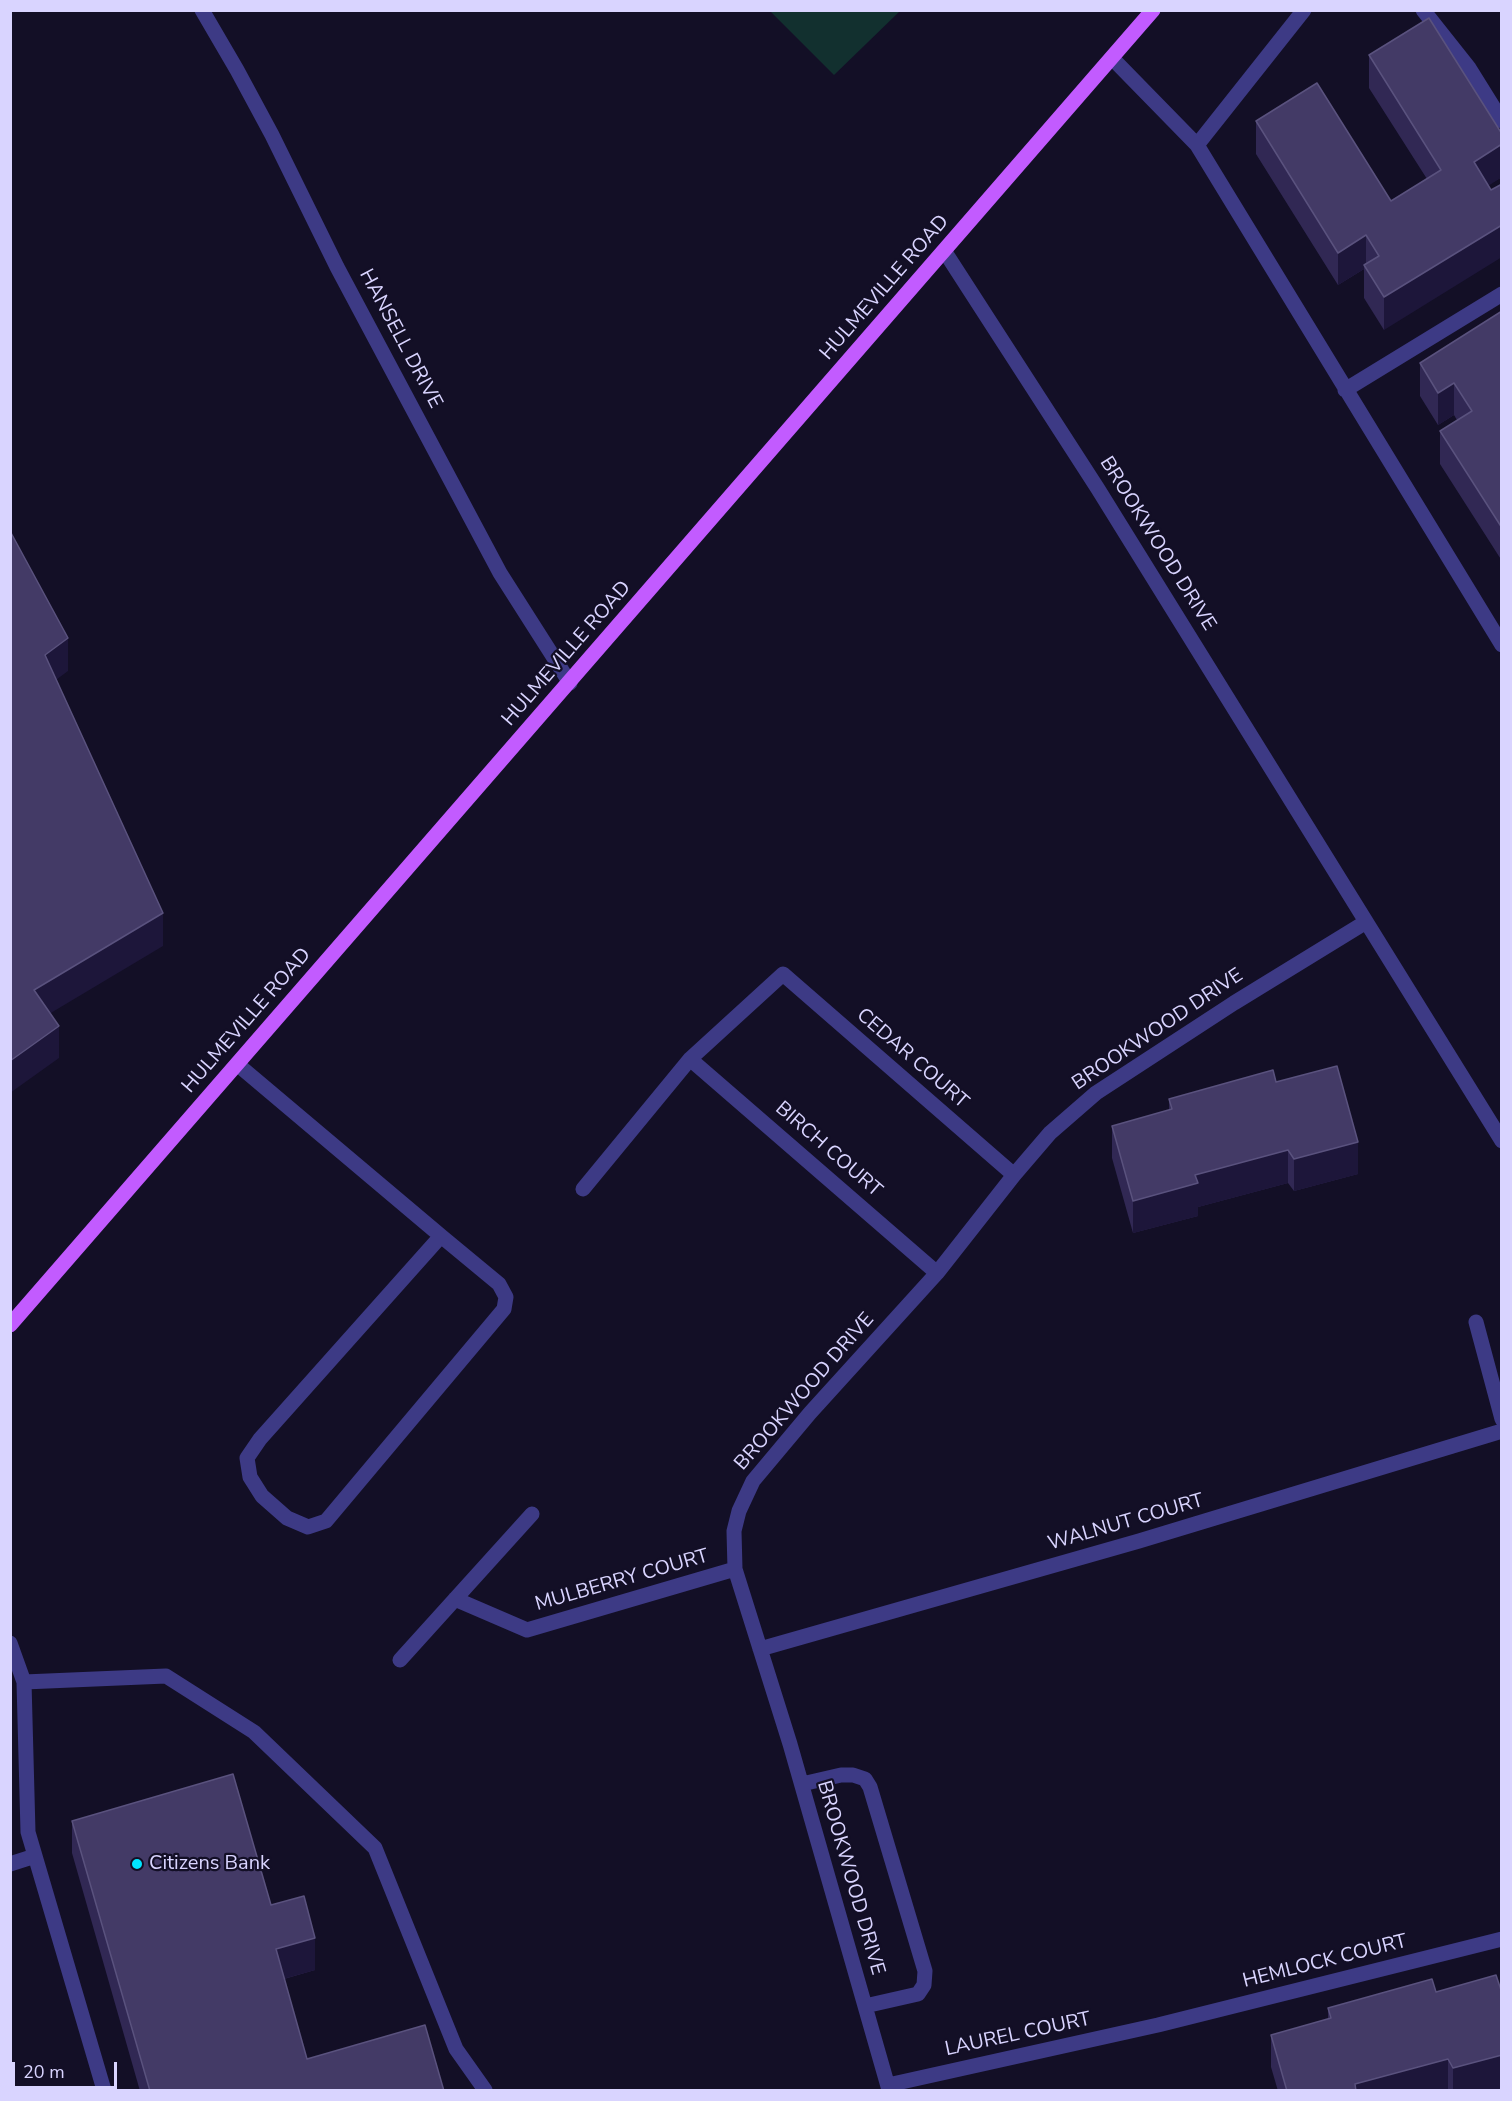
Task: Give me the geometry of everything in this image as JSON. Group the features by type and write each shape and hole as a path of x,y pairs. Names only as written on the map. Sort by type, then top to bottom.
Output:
{"main road":[{"name":"HULMEVILLE ROAD","path":"10,1325 1153,10"}],"street":[{"name":"HANSELL DRIVE","path":"202,10 257,107 337,267 500,573 570,683"},
{"path":"1197,145 1305,10"},
{"path":"1424,10 1469,68 1502,121"},
{"path":"1112,58 1197,145 1502,645"},
{"name":"BROOKWOOD DRIVE","path":"945,252 1098,489 1502,1141"},
{"path":"1345,390 1502,294"},
{"name":"BROOKWOOD DRIVE","path":"888,2088 802,1784 735,1569 734,1531 739,1511 753,1481 810,1413 937,1273 1050,1133 1096,1093 1234,1003 1366,922"},
{"name":"CEDAR COURT","path":"690,1059 783,974 1014,1175"},
{"path":"584,1190 690,1059"},
{"name":"BIRCH COURT","path":"690,1059 937,1273"},
{"path":"237,1064 499,1284 506,1297 504,1309 326,1521 308,1527 287,1518 262,1496 250,1477 247,1458 260,1439 441,1236"},
{"path":"1476,1322 1502,1419"},
{"name":"WALNUT COURT","path":"760,1650 1139,1541 1502,1431"},
{"path":"400,1660 532,1514"},
{"name":"MULBERRY COURT","path":"454,1599 527,1630 735,1569"},
{"path":"10,1642 15,1668 24,1682 28,1832 104,2091"},
{"path":"24,1682 165,1676 254,1732 375,1848 456,2049 485,2091"},
{"path":"802,1784 841,1775 853,1775 865,1779 870,1787 925,1971 924,1985 918,1994 865,2006"},
{"path":"10,1864 35,1856"},
{"name":"HEMLOCK COURT","path":"1158,2025 1502,1939"},
{"name":"LAUREL COURT","path":"888,2088 1158,2025"}],"green space":[{"path":"770,11 900,11 834,75"}],"building":[{"path":"1429,18 1502,134 1502,144 1474,162 1491,190 1502,184 1502,225 1384,297 1364,265 1379,256 1366,235 1338,253 1256,121 1317,83 1391,201 1441,170 1369,55"},
{"path":"1502,311 1502,528 1440,431 1472,411 1454,383 1438,393 1420,363"},
{"path":"10,531 68,638 45,655 163,913 34,990 59,1026 10,1061"},
{"path":"1337,1066 1358,1142 1294,1159 1288,1150 1195,1175 1198,1183 1133,1201 1112,1126 1172,1109 1169,1099 1273,1070 1276,1082"},
{"path":"233,1774 271,1905 304,1896 315,1938 276,1949 307,2059 425,2025 444,2091 150,2091 72,1821"},
{"path":"1496,1975 1502,1993 1502,2055 1453,2068 1448,2059 1355,2084 1356,2091 1287,2091 1271,2035 1331,2018 1328,2008 1432,1979 1436,1992"}],"place":[{"name":"Citizens Bank","path":"137,1864"}]}
